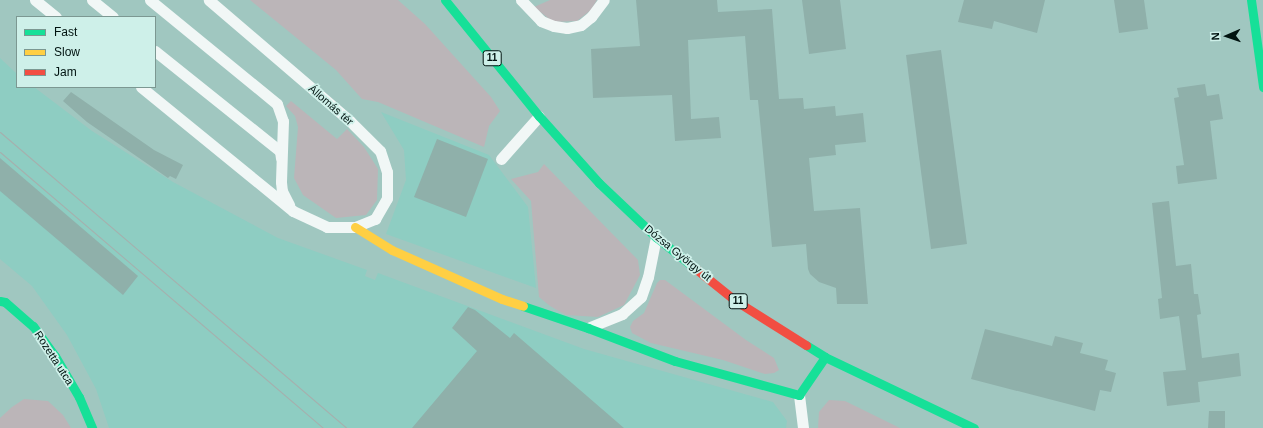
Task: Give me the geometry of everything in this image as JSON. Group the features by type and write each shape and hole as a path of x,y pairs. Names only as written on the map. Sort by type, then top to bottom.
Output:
{"street":[{"name":"Dózsa György út","path":"445,0 539,116 599,183 656,237 736,301 825,357 974,428"},
{"path":"1251,0 1263,87"},
{"path":"355,227 392,250 502,299 588,328 675,361 799,394 825,357"},
{"name":"Rozetta utca","path":"0,300 5,302 33,326 55,356 79,397 92,428"}],"lane":[{"path":"35,0 55,16"},
{"path":"92,0 112,16"},
{"path":"150,0 273,100 279,109 283,121 281,160"},
{"name":"Állomás tér","path":"209,0 350,121 380,151 387,172 387,198 375,219 355,227"},
{"path":"521,0 541,21 554,26 567,28 580,24 591,17 604,0"},
{"path":"156,51 280,150 282,191 293,211"},
{"path":"142,88 293,211 327,227 355,227"},
{"path":"501,159 539,116"},
{"path":"588,328 622,314 641,297 648,277 656,237"},
{"path":"799,394 803,428"}],"shaded area":[{"path":"250,0 398,0 425,24 491,97 500,111 489,126 484,147 378,102 362,99 336,70"},
{"path":"550,0 597,0 591,10 577,21 553,22 534,7"},
{"path":"0,58 16,73 16,88 35,88 92,131 173,182 278,238 367,270 365,276 375,280 378,273 584,349 773,402 787,421 786,428 109,428 96,389 67,335 32,286 0,259"},
{"path":"291,101 337,139 347,129 364,147 378,169 377,200 366,215 336,218 303,195 294,178 298,127 295,116 286,106"},
{"path":"381,112 489,155 528,207 536,288 386,234 406,180 404,150"},
{"path":"544,164 638,260 640,275 624,305 598,317 566,315 550,306 539,297 531,201 511,179 538,172"},
{"path":"660,280 665,280 746,340 774,358 779,370 774,373 765,374 723,360 651,343 632,333 630,327 633,321 644,313 657,283"},
{"path":"24,399 48,401 63,415 71,428 0,428 0,418"},
{"path":"829,400 845,401 900,428 818,428 819,412"}],"building":[{"path":"636,0 717,0 718,12 772,9 779,99 803,98 804,109 835,106 836,116 863,113 866,142 835,145 836,155 809,158 814,211 860,208 868,304 837,304 836,288 819,282 810,274 808,269 806,244 772,247 758,100 750,100 745,36 688,40 691,119 719,117 721,138 675,141 672,95 593,98 591,49 640,46"},
{"path":"802,0 840,0 846,49 809,54"},
{"path":"964,0 1045,0 1037,33 994,21 992,29 958,22"},
{"path":"1114,0 1144,0 1148,29 1119,33"},
{"path":"941,50 967,244 931,249 906,55"},
{"path":"1205,84 1207,96 1219,94 1223,119 1210,121 1217,179 1178,184 1176,166 1184,165 1174,98 1179,97 1177,88"},
{"path":"71,92 154,150 183,165 176,179 170,176 168,178 87,122 63,101"},
{"path":"437,139 488,159 466,217 414,197"},
{"path":"0,158 138,276 123,295 0,191"},
{"path":"1169,201 1176,266 1191,264 1194,294 1198,294 1201,314 1197,315 1202,358 1239,353 1241,376 1198,382 1200,402 1167,406 1163,372 1186,370 1179,316 1160,319 1158,299 1162,298 1152,203"},
{"path":"468,307 475,310 510,338 514,333 624,428 412,428 477,351 452,328"},
{"path":"985,329 1052,346 1055,336 1083,343 1080,353 1108,360 1105,370 1116,373 1111,392 1100,390 1095,411 971,379"},
{"path":"1209,411 1225,411 1225,428 1208,428"}],"tram line":[{"path":"0,132 346,428"},
{"path":"0,152 323,428"}],"traffic: fast":[{"path":"445,0 539,116 599,183 656,237 696,269"},
{"path":"1251,0 1263,87"},
{"path":"0,301 5,302 33,326 55,356 79,397 92,428"},
{"path":"523,306 588,328 675,361 799,395 825,357"},
{"path":"806,345 825,357 974,428"}],"traffic: slow":[{"path":"355,227 392,250 502,299 523,306"}],"traffic: jam":[{"path":"696,269 736,301 806,345"}]}
